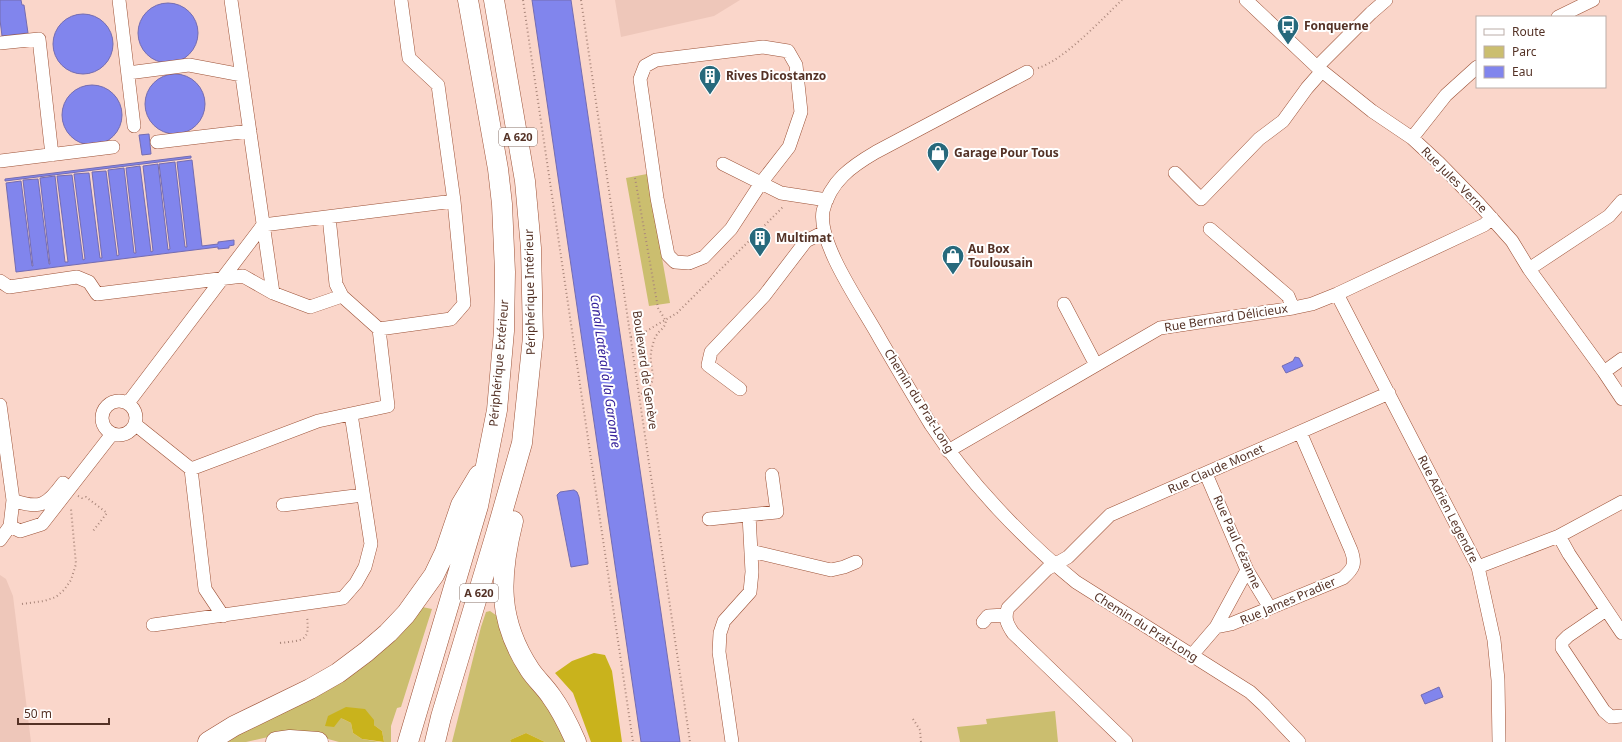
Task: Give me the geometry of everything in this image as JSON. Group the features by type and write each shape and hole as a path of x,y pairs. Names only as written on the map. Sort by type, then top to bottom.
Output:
{"highway":[{"name":"Périphérique Extérieur","path":"408,742 478,506 497,410 504,331 505,272 502,204 498,169 468,0"},
{"name":"Périphérique Intérieur","path":"435,742 441,717 522,443 533,337 531,248 525,181 494,0"},
{"path":"522,443 520,494 508,541 504,566 502,591 504,607 510,631 518,651 531,671 562,711 576,742"},
{"path":"208,742 234,726 310,689 338,673 388,633 406,614 434,574 445,552 461,505 487,461"},
{"path":"276,742 290,740 318,742"}],"street":[{"path":"119,0 134,126"},
{"path":"231,0 273,293"},
{"path":"380,329 451,319 464,304 454,201 438,85 409,58 401,0"},
{"name":"Rue Jules Verne","path":"1246,0 1320,69 1372,111 1412,138 1439,163 1492,218 1512,241 1529,269 1622,399"},
{"path":"1175,173 1201,200 1259,139 1283,121 1320,69 1371,13 1386,0"},
{"path":"1560,16 1593,0"},
{"path":"0,43 39,39 52,155"},
{"path":"763,47 788,51 796,65 801,112 789,147 761,183 731,229 704,257 689,263 675,262 668,255 657,198 640,80 645,66 656,60 763,47"},
{"path":"128,73 188,65 242,75"},
{"path":"1412,138 1446,95 1476,68"},
{"name":"Chemin du Prat-Long","path":"1027,72 854,165 842,175 833,186 823,211 824,232 837,265 897,369 948,451 1002,512 1055,565 1076,582 1250,692 1298,742"},
{"path":"157,142 250,131"},
{"path":"0,161 113,147"},
{"path":"723,164 781,193 827,200"},
{"path":"128,403 263,225 454,201"},
{"path":"1529,269 1609,216 1622,201"},
{"path":"192,469 318,421 388,406 380,329 342,296 336,284 329,217"},
{"name":"Rue Bernard Délicieux","path":"948,451 1160,328 1312,304 1337,294 1484,225 1492,218"},
{"path":"1210,229 1288,296 1293,308"},
{"path":"740,389 708,365 711,352 764,296 806,241 824,232"},
{"path":"0,281 9,287 77,277 89,282 96,294 243,276 273,293 310,307 342,296"},
{"name":"Rue Adrien Legendre","path":"1337,294 1478,567 1494,640 1498,680 1499,742"},
{"path":"1064,304 1096,365"},
{"path":"1604,372 1622,360"},
{"name":"Rue Claude Monet","path":"1006,615 1008,608 1047,569 1068,557 1110,516 1389,394"},
{"path":"119,400 128,403 137,415 136,425 130,432 121,436 108,431 102,420 103,412 110,403 119,400"},
{"path":"0,405 13,500 10,526 0,540"},
{"path":"153,626 343,598 356,583 365,567 371,544 351,414"},
{"path":"136,425 192,469 205,589 222,616"},
{"path":"13,500 27,505 42,505 56,494 108,431"},
{"path":"10,526 20,531 42,524 108,431"},
{"name":"Rue James Pradier","path":"1216,627 1231,624 1343,578 1352,571 1354,560 1300,432"},
{"name":"Rue Paul Cézanne","path":"1206,474 1247,570 1270,608"},
{"path":"709,519 777,512 772,475"},
{"path":"283,505 364,495"},
{"path":"1478,567 1558,536 1622,502"},
{"path":"732,742 720,652 720,633 724,621 750,592 752,572 749,515"},
{"path":"1558,536 1622,633"},
{"path":"751,551 831,570 856,562"},
{"name":"Rue James Pradier","path":"1192,656 1216,627 1247,570"},
{"path":"1606,610 1568,636 1562,642 1562,648 1604,711 1611,717 1622,716"},
{"path":"983,622 988,616 1006,615 1007,625 1013,633 1126,742"}],"path":[{"path":"523,0 633,742"},
{"name":"Boulevard de Genève","path":"581,0 690,742"},
{"path":"1027,72 1043,67 1064,53 1122,0"},
{"path":"635,178 658,308 666,321 665,327 656,336 651,350 653,381 648,390 639,395"},
{"path":"630,337 643,334 677,313 782,208 786,206"},
{"path":"74,500 76,495"},
{"path":"82,498 86,497 107,513 93,531"},
{"path":"22,604 44,601 56,597 64,590 71,580 76,564 70,510 72,505"},
{"path":"280,643 300,640 306,636 309,631 305,604"},
{"path":"913,719 920,730 921,742"}],"shaded area":[{"path":"615,0 740,0 714,16 621,37"},
{"path":"0,575 6,579 13,596 31,742 0,742"},
{"path":"594,653 605,655 612,671 622,742 591,742 573,693 555,673 572,661"},
{"path":"346,707 365,709 374,720 374,725 382,731 384,742 362,739 353,733 351,723 341,718 334,727 325,726 328,716"},
{"path":"526,733 545,742 511,742 510,740"}],"green space":[{"path":"647,174 670,303 649,306 626,178"},
{"path":"422,607 432,609 401,707 397,708 391,726 391,742 384,742 382,731 374,725 341,718 351,723 353,733 362,739 380,742 339,742 317,736 281,734 246,742 228,742"},
{"path":"490,611 500,618 567,742 545,742 526,733 510,740 511,742 452,742 481,627 486,612"},
{"path":"1055,711 1058,742 960,742 957,727 987,724 986,719"}],"water":[{"path":"0,0 21,0 22,5 24,5 28,33 2,36"},
{"name":"Canal Latéral à la Garonne","path":"532,0 571,0 680,742 641,742"},
{"path":"162,3 174,3 185,8 193,16 198,27 196,45 185,58 174,63 162,63 151,58 143,50 138,39 138,27 143,16 151,8"},
{"path":"77,14 89,14 100,19 108,27 113,38 111,56 100,69 89,74 77,74 66,69 58,61 53,50 53,38 58,27 66,19"},
{"path":"169,74 181,74 192,79 200,87 205,98 203,116 192,129 181,134 169,134 158,129 150,121 145,110 145,98 150,87 158,79"},
{"path":"86,85 98,85 114,93 120,103 122,115 120,127 114,137 98,145 86,145 70,137 62,121 62,109 70,93"},
{"path":"149,134 151,154 142,155 139,135"},
{"path":"191,156 191,158 5,181 5,179"},
{"path":"192,160 202,246 234,240 234,245 229,246 229,248 218,249 218,247 16,272 6,183 21,181 33,266 23,180 38,179 50,264 40,178 55,176 65,262 68,262 57,176 72,175 83,260 85,259 74,174 89,173 100,258 102,258 92,172 106,171 117,256 119,255 108,170 124,168 134,253 136,253 126,168 140,166 151,252 153,251 143,166 158,164 168,250 170,249 159,164 175,162 185,247 187,247 177,162"},
{"path":"1295,357 1299,358 1303,366 1286,373 1282,366 1293,361"},
{"path":"574,490 577,492 579,497 588,564 571,567 557,495 560,492"},
{"path":"1439,687 1443,697 1425,704 1421,695"}],"place":[{"name":"Fonquerne","path":"1288,46"},
{"name":"Rives Dicostanzo","path":"710,96"},
{"name":"Garage Pour Tous","path":"938,172"},
{"name":"Multimat","path":"760,258"},
{"name":"Au Box Toulousain","path":"953,276"}]}
